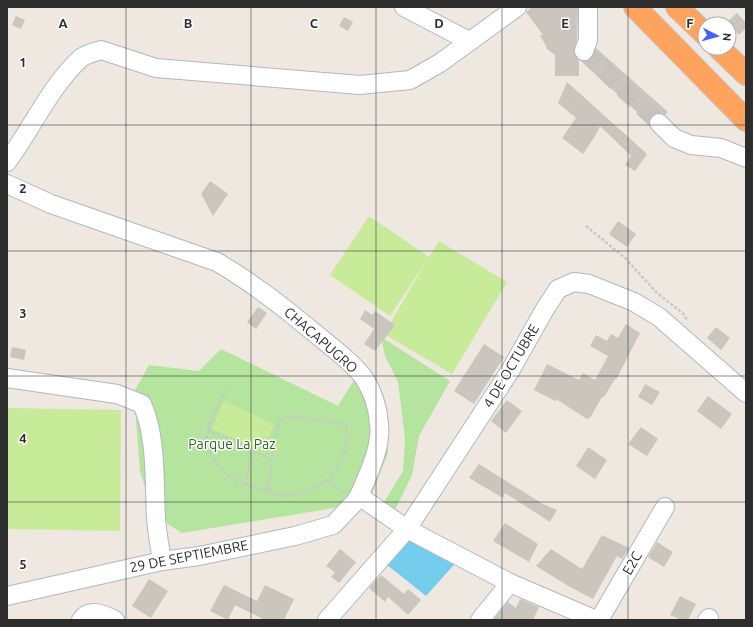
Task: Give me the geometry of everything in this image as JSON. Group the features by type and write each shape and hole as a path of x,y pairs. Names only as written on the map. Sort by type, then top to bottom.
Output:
{"highway":[{"path":"635,7 746,120"},
{"path":"677,7 697,26"},
{"path":"727,56 746,74"}],"street":[{"path":"404,7 469,41"},
{"path":"7,162 12,143 68,73 82,57 101,50 156,68 360,85 410,80 440,63 517,7"},
{"path":"584,51 588,40 588,7"},
{"path":"659,123 674,138 691,145 721,148 746,158"},
{"name":"CHACAPUGRO","path":"7,184 51,204 217,262 242,276 274,299 344,358 364,378 375,400 380,425 376,449 357,499"},
{"name":"4 DE OCTUBRE","path":"327,620 407,529 510,372 545,309 558,289 574,282 589,284 634,302 659,317 746,393"},
{"path":"7,378 117,394 142,404 149,425 154,475 156,521 162,561"},
{"path":"357,499 407,529 510,583 560,613 596,620"},
{"name":"29 DE SEPTIEMBRE","path":"7,596 162,561 200,556 295,536 333,525 357,499"},
{"name":"E2C","path":"599,620 665,507"},
{"path":"480,620 510,583"},
{"path":"81,620 84,616 99,612 116,620"}],"path":[{"path":"586,226 625,258 657,293 685,315 687,322 676,332"},
{"path":"226,390 208,430 207,442 210,452 226,475 246,485 280,495 292,495 316,487 335,472 340,463 346,443 346,425 295,416 280,419 275,435 268,491"},
{"path":"208,430 272,460"},
{"path":"246,485 251,450"},
{"path":"326,480 357,499"}],"green space":[{"path":"369,216 429,257 439,241 507,282 452,374 384,334 427,260 390,316 330,275"},
{"path":"381,337 450,381 419,436 412,475 391,518 380,509 403,471 405,439 398,382 385,356"},
{"name":"Parque La Paz","path":"221,349 338,406 362,367 386,411 388,453 372,494 334,508 182,533 153,514 140,471 134,392 149,365 199,371"},
{"path":"224,401 274,424 263,451 212,429"},
{"path":"7,408 121,410 120,531 7,529"}],"water":[{"path":"410,540 459,559 426,596 386,564"}],"building":[{"path":"532,7 578,7 577,39 574,52 579,60 579,76 555,76 555,55 548,50 540,35 543,35 526,12"},
{"path":"737,13 746,23 746,28 739,35 737,33 737,16 734,16"},
{"path":"16,16 25,20 21,29 12,25"},
{"path":"344,17 353,22 348,31 339,26"},
{"path":"596,48 668,112 665,115 656,113 651,116 649,123 603,81 607,76 597,76 580,60 585,61 590,59"},
{"path":"567,82 647,154 635,171 625,165 631,156 600,126 583,154 562,138 576,118 558,103"},
{"path":"210,181 228,194 213,216 201,194"},
{"path":"618,221 636,234 627,247 609,234"},
{"path":"258,307 267,313 256,329 247,322"},
{"path":"365,310 372,315 375,311 395,325 375,351 364,344 374,329 360,319"},
{"path":"626,324 640,333 616,380 615,379 604,397 602,397 590,418 587,419 556,399 555,401 534,390 547,364 579,380 583,373 595,380 608,356 590,346 596,335 607,341 611,334 618,338"},
{"path":"716,327 730,338 721,350 707,338"},
{"path":"484,344 504,357 474,404 454,391"},
{"path":"12,347 26,350 24,360 10,357"},
{"path":"645,384 660,392 652,405 638,397"},
{"path":"708,396 732,414 721,429 697,411"},
{"path":"507,400 522,411 506,433 491,421"},
{"path":"641,427 658,439 647,456 628,444"},
{"path":"588,447 607,460 595,479 576,466"},
{"path":"479,464 543,504 557,510 550,522 505,493 503,498 469,478"},
{"path":"505,523 538,544 529,562 493,541"},
{"path":"602,535 629,548 622,559 617,556 593,599 536,566 551,549 582,569"},
{"path":"657,542 673,552 664,567 648,557"},
{"path":"340,549 356,562 339,583 331,577 335,572 326,566"},
{"path":"381,575 404,594 408,589 421,600 408,615 388,597 385,602 369,588"},
{"path":"149,579 168,591 151,618 132,606"},
{"path":"224,585 257,601 265,585 294,599 284,620 265,620 235,605 228,620 210,611"},
{"path":"680,596 696,604 688,620 681,620 670,615"},
{"path":"520,599 539,607 533,620 494,619 508,602 516,608"}],"tunnel":[{"path":"584,51 659,123"}]}
